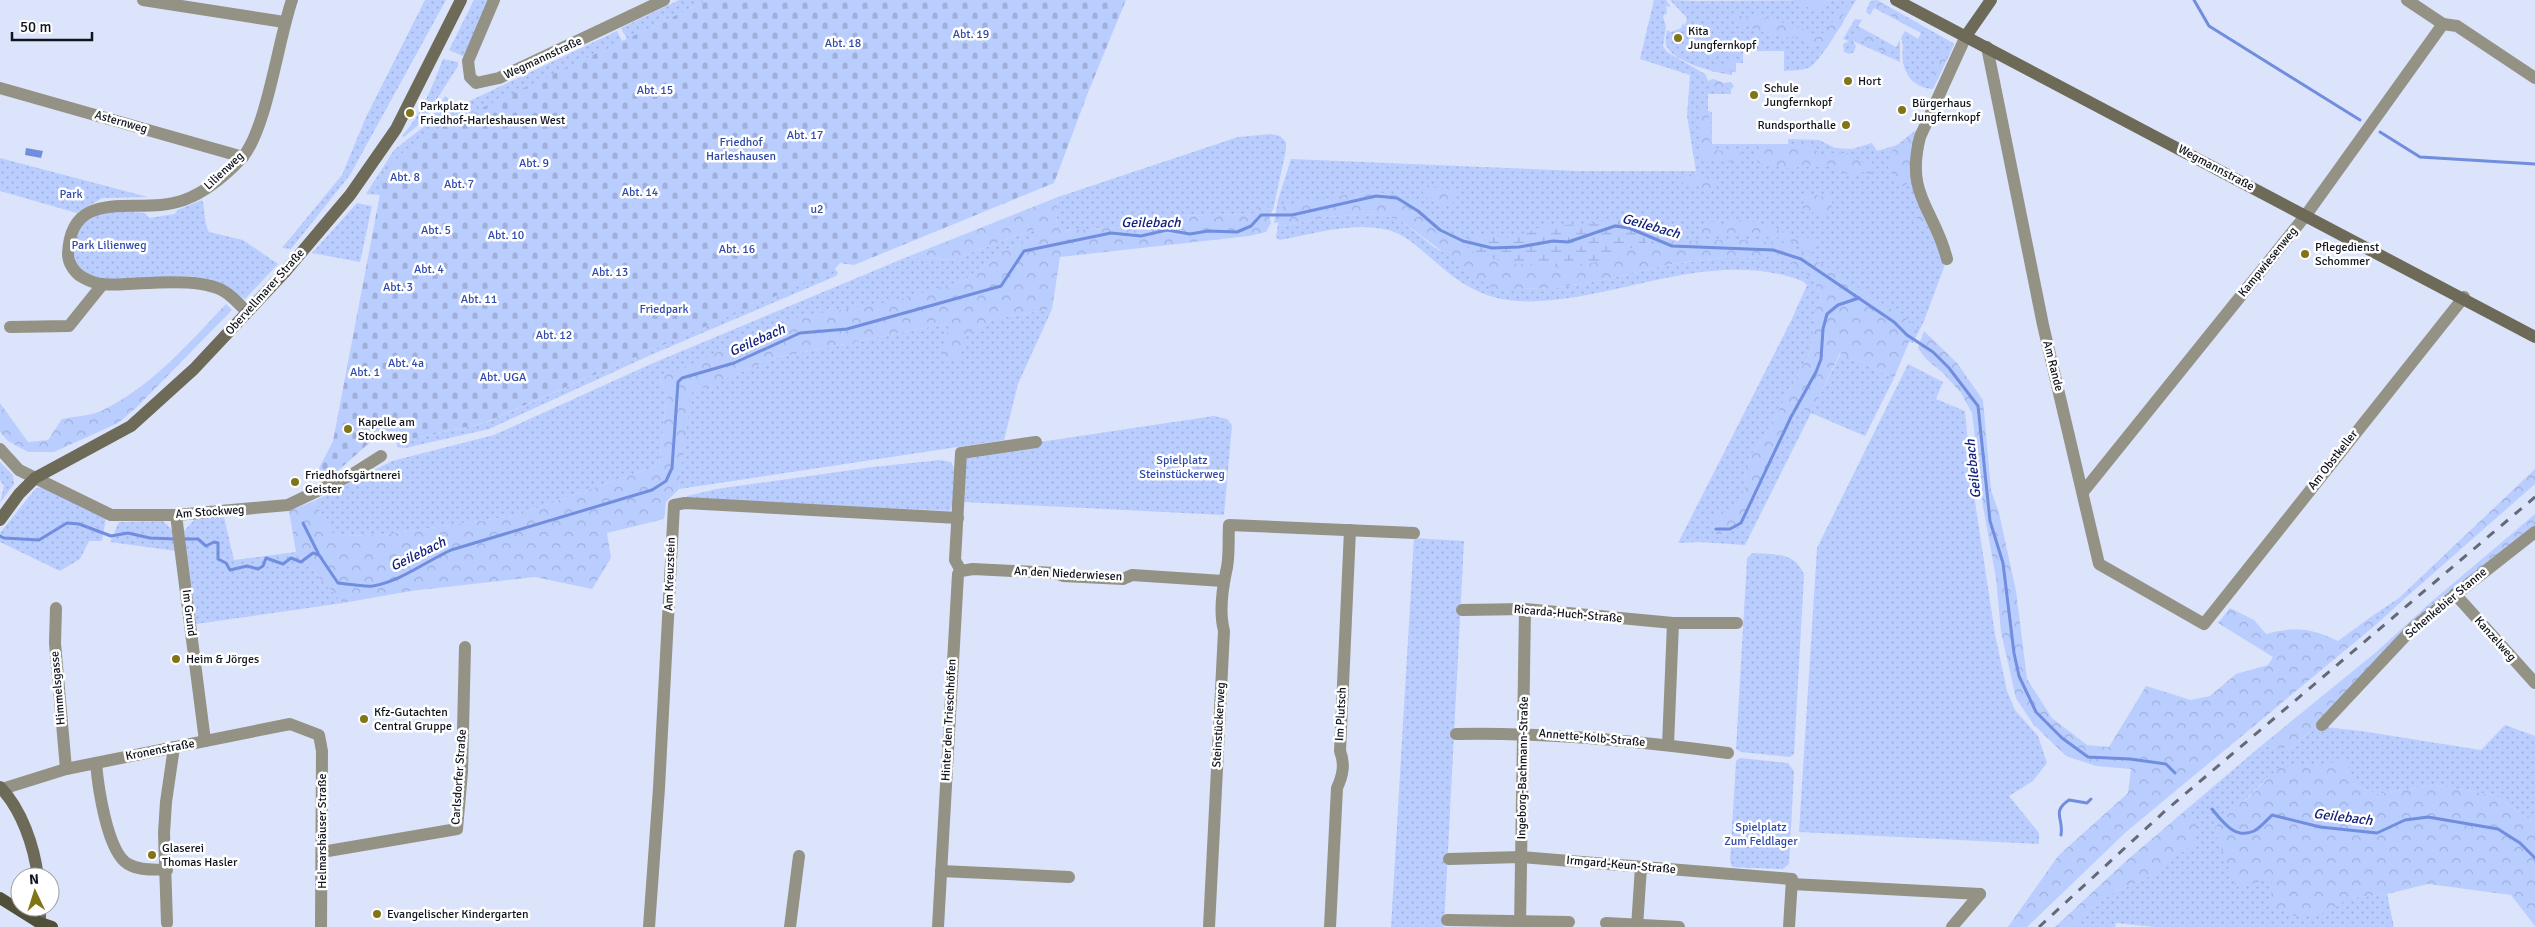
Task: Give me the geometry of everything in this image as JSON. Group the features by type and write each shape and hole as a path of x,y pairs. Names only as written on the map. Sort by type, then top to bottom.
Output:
{"main road":[{"name":"Obervellmarer Straße","path":"0,520 19,494 35,478 131,426 194,369 284,273 350,195 396,129 461,0"},
{"name":"Wegmannstraße","path":"1896,0 2464,297 2535,337"},
{"path":"1966,36 1991,0"},
{"path":"1,788 15,809 30,842 36,867"},
{"path":"0,898 39,925 52,927"}],"street":[{"path":"143,0 284,22"},
{"name":"Lilienweg","path":"247,312 227,293 190,282 102,285 83,278 74,270 68,259 69,239 82,215 97,208 159,206 182,201 199,194 214,184 243,157 255,133 269,86 284,22 292,0"},
{"name":"Wegmannstraße","path":"494,0 468,61 470,77 476,83 499,78 664,0"},
{"path":"2407,0 2443,24 2457,26 2535,78"},
{"name":"Kampwiesenweg","path":"2083,492 2306,215 2443,24"},
{"path":"1947,259 1944,246 1917,185 1916,154 1920,137 1966,36"},
{"name":"Am Rande","path":"1987,47 2043,325 2099,564 2204,624"},
{"name":"Asternweg","path":"0,88 243,157"},
{"path":"10,327 69,326 102,285"},
{"name":"Am Obstkeller","path":"2204,624 2464,297"},
{"name":"Hinter den Trieschhöfen","path":"938,927 956,578 967,570 955,560 961,453 1036,442"},
{"name":"Am Stockweg","path":"0,449 19,470 111,515 176,514 288,505 342,480 381,456"},
{"name":"Am Kreuzstein","path":"649,927 660,788 674,505 685,503 958,518"},
{"name":"Im Grund","path":"176,514 205,740"},
{"name":"Steinstückerweg","path":"1209,927 1224,631 1221,621 1223,581 1226,573 1230,525 1350,530"},
{"path":"1350,530 1414,533"},
{"name":"Im Plutsch","path":"1330,927 1337,788 1342,776 1343,759 1340,751 1350,530"},
{"name":"Schenkebier Stanne","path":"2322,725 2414,628 2535,532"},
{"name":"An den Niederwiesen","path":"967,570 1055,573 1063,576 1123,579 1132,575 1223,581"},
{"name":"Kanzelweg","path":"2455,594 2535,683"},
{"name":"Himmelsgasse","path":"56,608 55,643 66,769"},
{"name":"Ricarda-Huch-Straße","path":"1462,610 1525,609 1674,623 1737,623"},
{"name":"Ingeborg-Bachmann-Straße","path":"1520,924 1525,609"},
{"path":"1668,745 1674,623"},
{"name":"Carlsdorfer Straße","path":"322,852 420,837 457,829 462,772 465,647"},
{"name":"Kronenstraße","path":"1,788 66,769 290,724 319,735"},
{"name":"Annette-Kolb-Straße","path":"1456,734 1523,732 1668,745 1728,753"},
{"name":"Helmarshäuser Straße","path":"319,735 322,751 321,927"},
{"path":"167,923 167,870 164,833 166,802 174,747"},
{"path":"96,763 99,799 118,854 127,864 139,868 167,870"},
{"path":"790,927 799,856"},
{"name":"Irmgard-Keun-Straße","path":"1449,859 1522,857 1792,882 1980,894 1952,927"},
{"path":"1637,925 1641,867"},
{"path":"941,871 1069,877"},
{"path":"1789,927 1792,882"},
{"path":"1447,920 1520,924 1569,922"},
{"path":"1606,923 1679,927"}],"green space":[{"path":"425,0 446,0 350,175 291,249 282,248 342,175 366,117"},
{"path":"474,0 491,0 465,57 449,50"},
{"path":"679,0 708,0 627,39 621,28"},
{"name":"Friedhof Harleshausen","path":"708,0 1126,0 1054,183 854,265 840,263 833,271 484,423 398,442 385,429 323,484 316,474 333,441 385,168 421,137"},
{"path":"1654,0 1666,0 1671,7 1666,6 1667,13 1663,16 1666,27 1663,46 1667,52 1705,74 1709,83 1731,85 1731,94 1708,94 1708,111 1712,112 1712,144 1788,144 1788,139 1819,140 1835,148 1852,149 1872,143 1877,151 1897,145 1920,127 1915,170 1947,259 1924,321 1913,343 1881,326 1804,272 1811,277 1822,296 1815,312 1812,348 1765,436 1746,462 1745,490 1717,537 1742,525 1798,405 1811,412 1841,353 1894,378 1865,436 1811,413 1745,545 1700,542 1678,543 1791,321 1807,285 1803,281 1787,276 1756,271 1725,270 1664,278 1571,298 1541,301 1508,300 1481,293 1469,287 1445,270 1412,242 1388,230 1361,227 1279,240 1276,237 1278,224 1283,226 1327,217 1377,214 1400,220 1434,247 1509,289 1555,288 1608,279 1671,264 1723,258 1769,257 1728,252 1516,279 1401,215 1371,206 1274,223 1278,200 1291,159 1579,171 1696,171 1687,116 1690,75 1640,59"},
{"path":"1670,0 1856,0 1819,58 1808,68 1784,71 1784,51 1743,51 1743,63 1736,63 1736,72 1732,72 1732,75 1695,66 1677,57 1670,51 1666,45 1667,30 1671,32 1681,28 1683,23 1685,26 1687,18"},
{"path":"1792,0 1827,0 1821,13"},
{"path":"1877,0 1953,43 1954,45 1933,89 1917,84 1909,77 1904,68 1901,38 1905,31 1918,39 1921,33 1874,8 1870,15 1866,12 1870,1"},
{"path":"1875,1 1905,18 1919,23 1923,28 1921,31 1915,29 1872,6 1872,3"},
{"path":"1849,7 1849,12 1842,16 1842,25 1826,47 1799,40 1798,37 1781,37 1762,32 1744,25 1731,16 1732,13 1735,13 1743,17 1754,16 1763,18 1788,24 1819,36 1828,29 1843,9"},
{"path":"1855,19 1862,20 1858,26 1896,47 1900,40 1900,62 1853,41 1856,46 1854,52 1850,54 1844,52 1843,44 1849,41 1843,39"},
{"path":"1856,28 1875,37 1880,44 1890,45 1890,52 1884,53 1864,40 1855,39 1853,35"},
{"path":"617,31 622,41 385,168 381,195 366,194 394,150 426,125 445,96 457,107"},
{"path":"1732,50 1735,52 1736,67 1732,71 1713,72 1710,70 1710,65 1716,63 1722,65 1729,61"},
{"path":"1946,50 1945,64 1934,86 1931,87 1929,86 1941,52"},
{"path":"443,59 458,62 458,66 423,121 404,137 402,136 421,109"},
{"path":"1714,79 1724,83 1731,82 1734,86 1732,89 1724,87 1712,90 1707,85 1709,80"},
{"path":"1697,105 1708,116 1710,150 1737,150 1742,155 1741,161 1721,162 1711,159 1702,161 1698,124 1701,121 1695,107"},
{"path":"1271,134 1280,136 1286,142 1286,150 1273,210 1266,207 1253,214 1171,216 1118,227 1061,231 1056,225 1058,197 1238,137"},
{"path":"1910,138 1912,153 1909,174 1907,184 1901,187 1886,164 1893,150"},
{"path":"1786,145 1810,147 1820,153 1847,153 1861,162 1871,162 1874,165 1872,174 1861,172 1853,177 1828,164 1823,167 1798,167 1793,169 1758,163 1754,155 1760,149"},
{"name":"Park","path":"0,158 148,197 102,198 77,213 0,191"},
{"path":"1691,174 1715,181 1717,185 1708,196 1696,184 1690,186 1679,181"},
{"path":"1422,184 1455,191 1457,200 1450,205 1439,207 1423,194"},
{"path":"1370,191 1405,197 1422,207 1476,255 1517,264 1562,268 1609,258 1631,247 1689,241 1741,240 1785,243 1823,265 1917,326 1917,332 1912,335 1894,378 1840,353 1811,413 1798,405 1742,525 1717,537 1711,516 1734,508 1745,490 1746,462 1765,436 1812,348 1815,311 1822,296 1811,277 1797,266 1773,257 1723,258 1671,264 1608,279 1555,288 1509,289 1490,287 1400,220 1377,214 1327,217 1283,226 1278,224 1281,217 1279,210 1285,205"},
{"path":"1827,193 1833,199 1830,214 1805,212 1802,207 1806,195 1815,194 1821,197"},
{"path":"1058,197 1056,225 1061,231 1118,227 1171,216 1253,214 1259,208 1266,207 1273,210 1269,216 1271,223 1266,232 1249,236 1060,257 1052,309 993,319 965,336 960,360 943,359 949,323 775,358 691,393 679,489 666,502 664,519 607,533 611,558 592,589 535,577 411,591 343,603 296,552 289,511 314,501 334,536 380,535 514,516 659,465 667,393 659,378 801,316 895,301 965,280 1010,247 1040,236 1035,229 952,260 907,257"},
{"name":"Park Lilienweg","path":"202,200 209,232 243,240 278,264 245,299 218,284 196,277 105,279 90,275 79,267 74,255 75,239 85,222 92,217 100,213 117,211 145,213 149,218 175,214 177,210"},
{"path":"357,203 372,206 360,262 312,253"},
{"path":"1915,208 1923,217 1926,225 1921,226 1912,209"},
{"path":"1626,220 1651,231 1646,243 1610,258 1577,266 1526,265 1476,255 1469,240 1470,235 1514,238 1540,227"},
{"path":"1734,220 1758,223 1797,238 1811,238 1814,242 1815,250 1811,253 1785,238 1696,233 1714,221 1722,225"},
{"path":"1035,229 1040,236 1010,247 965,280 659,378 667,393 659,465 514,516 380,535 334,536 314,501 392,461 494,435 651,364 907,257 952,260"},
{"path":"835,269 838,273 836,276 653,354 489,429 405,448 397,447 397,440 398,442 485,423"},
{"path":"226,304 232,310 137,407 118,423 54,452 28,452 8,441 0,432 0,403 28,442 48,440 62,419 99,412 121,400 138,389 169,363"},
{"path":"1052,309 1018,384 1004,440 679,489 690,393 775,358 949,323 965,336 993,319"},
{"path":"1924,331 1957,363 1983,400 1991,490 1999,513 2016,591 2027,679 2052,718 2087,745 2109,747 2146,686 2191,700 2210,696 2236,674 2268,665 2273,657 2218,623 2230,608 2254,620 2266,634 2294,629 2319,633 2338,641 2372,616 2378,623 2126,832 2027,927 2008,927 2058,856 2128,793 2131,769 2096,766 2066,756 2033,724 2016,698 2001,632 1996,578 1983,506 1972,413 1961,393 1944,374 1926,359 1918,348"},
{"path":"1908,364 1943,382 1936,399 1965,411 1971,475 1995,634 2007,691 2015,710 2038,736 2047,763 2033,781 2009,796 2039,833 2039,844 1799,832 1817,548"},
{"name":"Spielplatz Steinstückerweg","path":"1214,416 1227,419 1232,425 1224,515 964,502 966,458 972,452"},
{"path":"940,460 951,462 956,474 957,487 950,511 687,499 687,496 717,489 873,467"},
{"path":"0,462 13,475 14,484 0,503 4,486 0,480"},
{"path":"2535,469 2535,484 2403,600 2399,598"},
{"path":"45,487 106,518 102,541 89,541 80,559 60,571 0,542 0,533 36,488"},
{"path":"2535,514 2535,526 2455,589 2430,603"},
{"path":"224,517 234,560 296,552 343,603 196,624 184,531 195,519"},
{"path":"163,521 173,531 176,551 110,542 119,522"},
{"path":"1414,538 1464,541 1444,927 1391,927"},
{"path":"1752,553 1789,558 1800,567 1804,575 1794,754 1790,757 1741,752 1736,749 1747,559"},
{"path":"2455,589 2386,652 2375,653 2430,603"},
{"path":"2399,598 2403,600 2378,623 2372,616"},
{"path":"2386,652 2316,726 2290,749 2261,746 2375,653"},
{"path":"2505,725 2535,736 2535,823 2494,795 2434,785 2376,794 2354,785 2345,761 2268,777 2244,801 2235,803 2214,829 2273,878 2351,898 2387,894 2394,927 2154,927 2116,923 2115,927 2070,927 2078,918 2112,893 2144,880 2194,830 2197,820 2187,809 2261,746 2290,749 2316,726 2361,731 2481,750"},
{"name":"Spielplatz Zum Feldlager","path":"1740,758 1788,763 1794,771 1789,864 1783,869 1732,867 1730,860 1736,761"},
{"path":"2346,761 2354,785 2376,794 2434,785 2494,795 2535,823 2535,926 2511,895 2428,884 2387,894 2351,898 2323,913 2295,916 2271,904 2272,879 2236,887 2214,829 2235,802 2245,801 2278,768"},
{"path":"2187,809 2197,820 2195,843 2144,880 2112,893 2070,927 2055,927 2126,861"}],"water":[{"path":"26,148 43,151 41,158 25,155"}],"waterway":[{"path":"2194,0 2209,26 2360,120"},
{"path":"2380,132 2420,157 2535,164"},
{"name":"Geilebach","path":"182,539 198,539 206,546 214,542 218,543 218,559 226,563 230,570 247,566 258,569 263,566 266,558 283,564 291,558 301,562 313,553 319,555 338,583 360,586 383,584 403,576 451,550 652,490 666,481 672,468 678,382 682,378 734,363 800,333 847,329 1001,286 1024,251 1111,233 1141,236 1167,230 1190,234 1208,231 1237,232 1251,226 1261,215 1292,215 1376,196 1397,198 1418,211 1440,230 1463,241 1492,248 1519,247 1553,241 1568,242 1615,226 1629,228 1672,246 1773,250 1801,259 1894,322 1907,335 1933,352 1949,368 1978,406 1990,521 2003,563 2014,653 2019,676 2036,712 2062,738 2088,757 2130,759 2166,764 2175,773"},
{"path":"1716,529 1730,529 1741,523 1791,417 1816,372 1821,359 1823,329 1827,314 1838,305 1859,298"},
{"name":"Geilebach","path":"0,536 4,538 39,540 67,523 79,524 111,536 128,533 150,538 175,539"},
{"path":"303,523 318,553"},
{"path":"2061,835 2059,812 2064,804 2069,800 2087,803 2091,799"},
{"name":"Geilebach","path":"2212,809 2230,828 2241,833 2254,831 2272,815 2320,827 2377,833 2405,820 2428,817 2498,829 2520,843 2535,858"}],"railway":[{"path":"2039,927 2165,811 2535,497"}],"place":[{"name":"Kita Jungfernkopf","path":"1678,38"},
{"name":"Hort","path":"1848,81"},
{"name":"Schule Jungfernkopf","path":"1754,95"},
{"name":"Bürgerhaus Jungfernkopf","path":"1902,110"},
{"name":"Parkplatz Friedhof-Harleshausen West","path":"410,113"},
{"name":"Rundsporthalle","path":"1846,125"},
{"name":"Pflegedienst Schommer","path":"2305,254"},
{"name":"Kapelle am Stockweg","path":"348,429"},
{"name":"Friedhofsgärtnerei Geister","path":"295,482"},
{"name":"Heim & Jörges","path":"176,659"},
{"name":"Kfz-Gutachten Central Gruppe","path":"364,719"},
{"name":"Glaserei Thomas Hasler","path":"152,855"},
{"name":"Evangelischer Kindergarten","path":"377,914"}],"park label":[{"name":"Abt. 19","path":"971,34"},
{"name":"Abt. 18","path":"843,43"},
{"name":"Abt. 15","path":"655,90"},
{"name":"Abt. 17","path":"805,135"},
{"name":"Abt. 9","path":"534,163"},
{"name":"Abt. 8","path":"405,177"},
{"name":"Abt. 7","path":"459,184"},
{"name":"Abt. 14","path":"640,192"},
{"name":"u2","path":"817,209"},
{"name":"Abt. 5","path":"436,230"},
{"name":"Abt. 10","path":"506,235"},
{"name":"Abt. 16","path":"737,249"},
{"name":"Abt. 4","path":"429,269"},
{"name":"Abt. 13","path":"610,272"},
{"name":"Abt. 3","path":"398,287"},
{"name":"Abt. 11","path":"479,299"},
{"name":"Friedpark","path":"664,309"},
{"name":"Abt. 12","path":"554,335"},
{"name":"Abt. 4a","path":"406,363"},
{"name":"Abt. 1","path":"365,372"},
{"name":"Abt. UGA","path":"503,377"}]}
